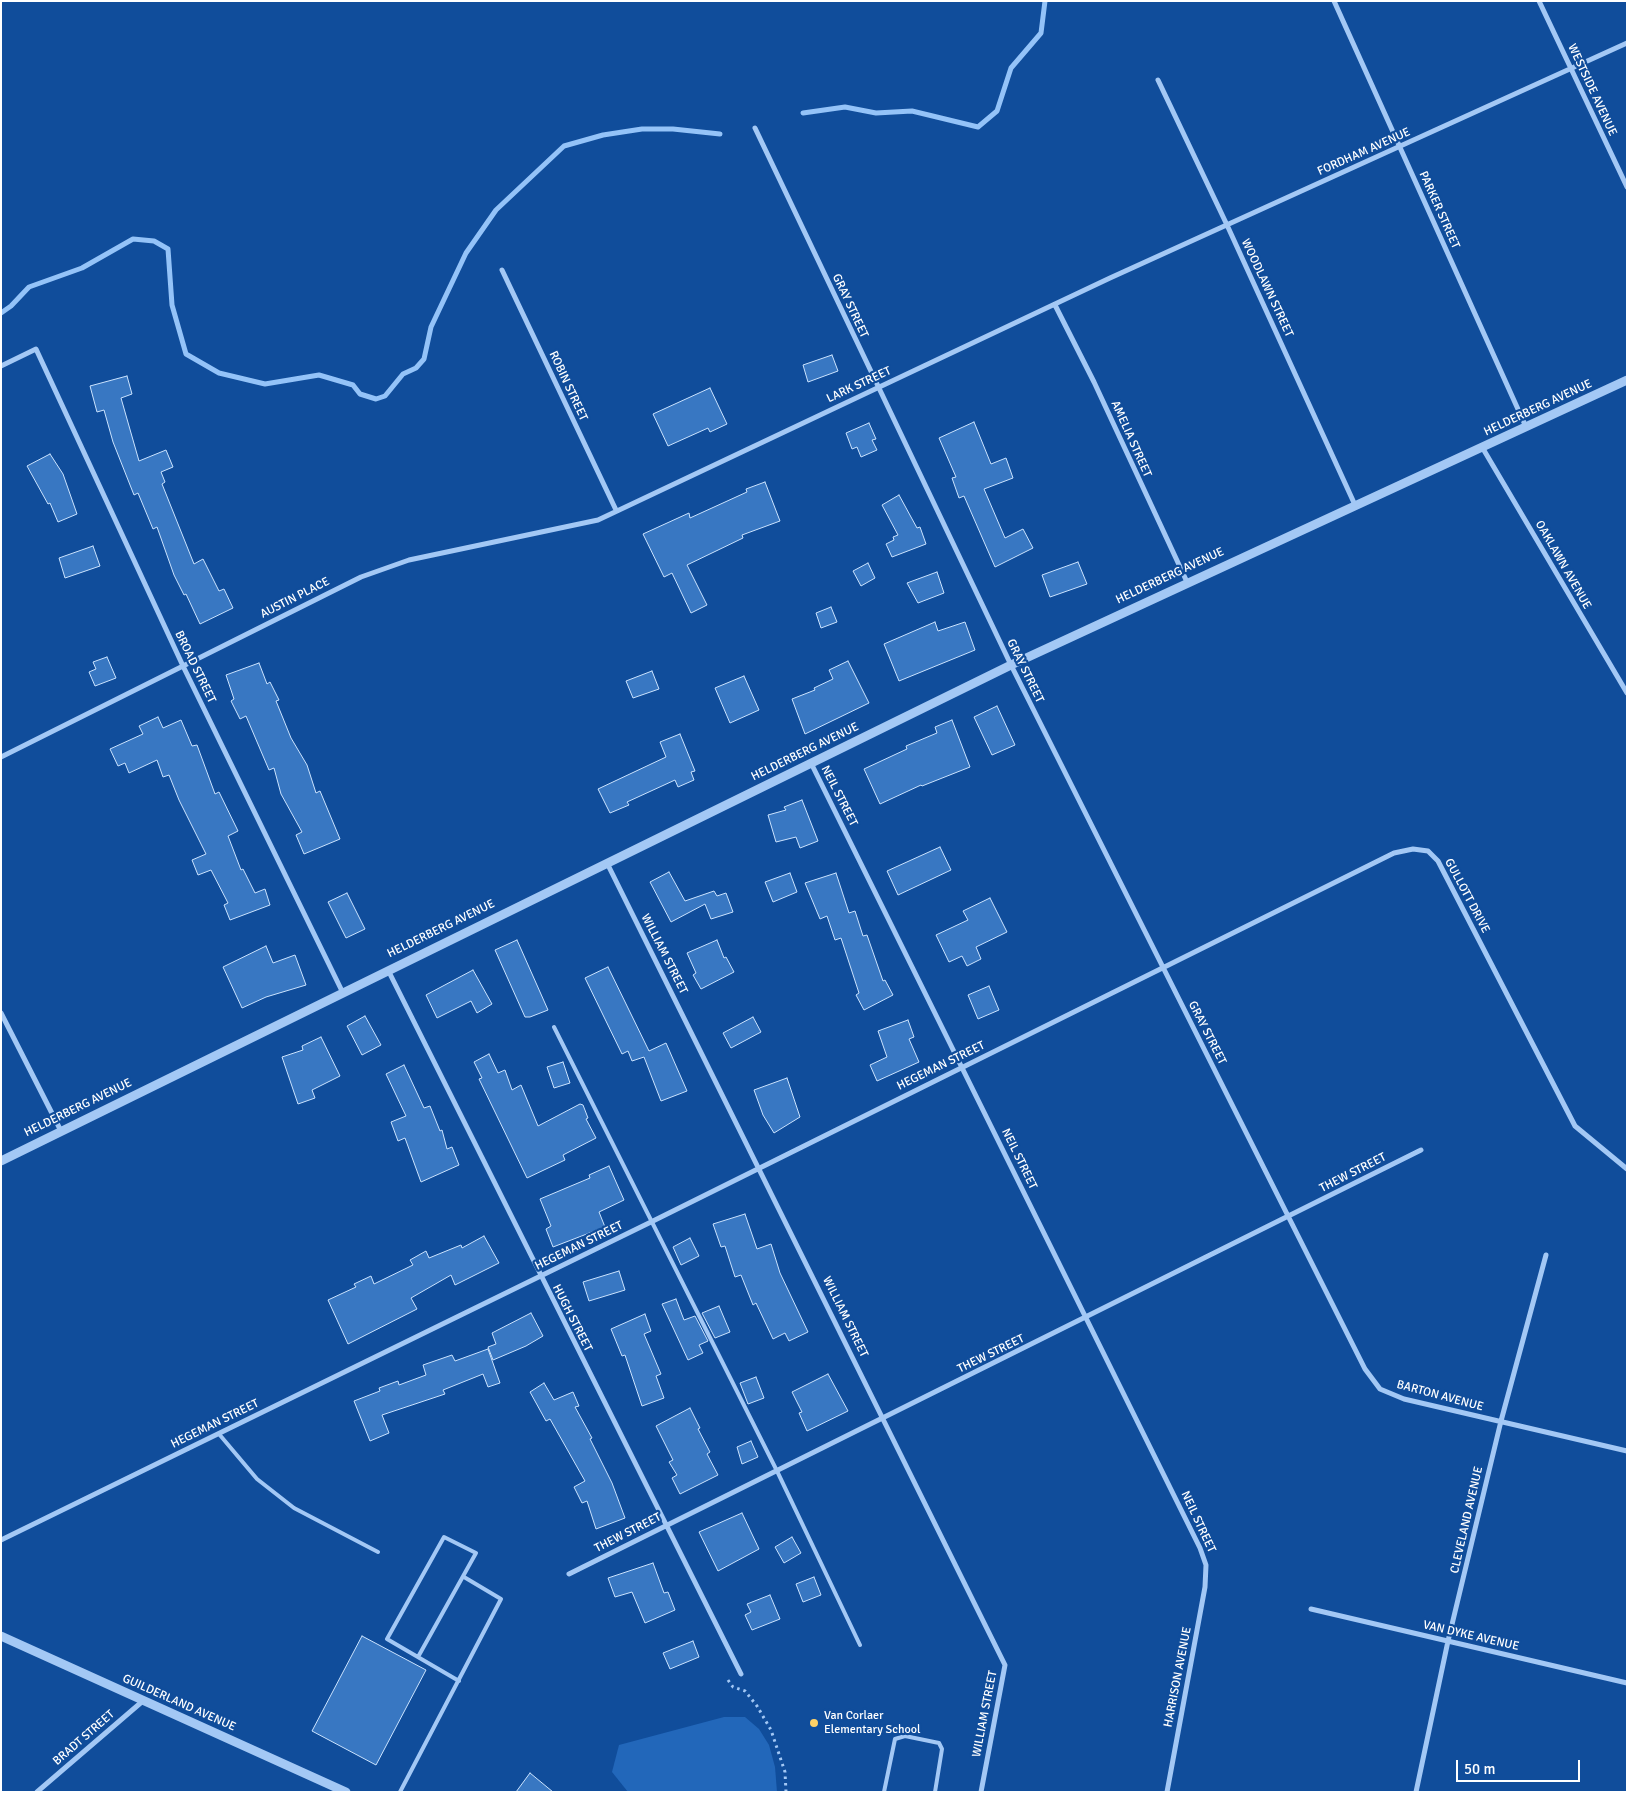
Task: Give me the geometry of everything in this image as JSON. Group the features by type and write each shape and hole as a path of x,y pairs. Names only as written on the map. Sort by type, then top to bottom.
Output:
{"street":[{"name":"PARKER STREET","path":"1334,1 1526,427"},
{"name":"WESTSIDE AVENUE","path":"1539,1 1627,187"},
{"name":"FORDHAM AVENUE","path":"1110,278 1627,43"},
{"name":"WOODLAWN STREET","path":"1158,80 1227,225 1355,505"},
{"name":"GRAY STREET","path":"755,128 877,387 1011,664 1288,1217"},
{"name":"ROBIN STREET","path":"502,270 616,510"},
{"name":"LARK STREET","path":"616,510 1110,278"},
{"name":"AMELIA STREET","path":"1054,304 1094,382 1187,582"},
{"name":"BROAD STREET","path":"1,366 36,349 183,666 342,991"},
{"name":"HELDERBERG AVENUE","path":"1,1160 1011,664 1627,380"},
{"name":"OAKLAWN AVENUE","path":"1482,447 1627,693"},
{"name":"AUSTIN PLACE","path":"1,757 361,577 409,560 598,520 616,510"},
{"name":"NEIL STREET","path":"811,763 1087,1317 1200,1548 1206,1565"},
{"name":"GULLOTT DRIVE","path":"1163,967 1394,853 1413,849 1428,851 1438,861 1575,1126 1627,1169"},
{"name":"WILLIAM STREET","path":"607,863 1005,1665 981,1792"},
{"name":"HEGEMAN STREET","path":"1,1540 760,1168 1163,967"},
{"name":"HUGH STREET","path":"388,969 540,1276 741,1674"},
{"path":"1,1013 60,1131"},
{"name":"THEW STREET","path":"569,1574 1421,1150"},
{"name":"BARTON AVENUE","path":"1288,1217 1365,1369 1380,1389 1404,1399 1627,1451"},
{"name":"CLEVELAND AVENUE","path":"1416,1792 1448,1641 1501,1422 1546,1255"},
{"name":"HARRISON AVENUE","path":"1167,1792 1205,1587 1206,1565"},
{"name":"VAN DYKE AVENUE","path":"1311,1610 1627,1682"},
{"name":"GUILDERLAND AVENUE","path":"1,1636 346,1792"},
{"name":"BRADT STREET","path":"37,1792 144,1700"}],"lane":[{"path":"554,1027 650,1222 777,1471 860,1645"},
{"path":"219,1434 257,1479 294,1508 378,1552"},
{"path":"418,1657 476,1553 444,1536 387,1639 459,1681"},
{"path":"400,1792 502,1599 464,1577"},
{"path":"884,1792 895,1739 905,1736 939,1743 942,1749 935,1792"}],"path":[{"path":"728,1680 733,1687 745,1691 757,1706 771,1730 785,1772 786,1792"}],"shaded area":[{"path":"724,1717 745,1717 759,1729 769,1745 775,1767 777,1792 628,1792 612,1772 619,1745"}],"building":[{"path":"832,355 838,371 808,382 803,365"},
{"path":"127,376 132,394 121,398 139,461 166,450 173,467 161,472 165,482 162,484 194,564 203,559 219,591 224,589 233,608 200,624 186,594 184,595 174,575 157,527 153,529 138,493 134,495 113,442 104,410 97,412 90,386"},
{"path":"710,388 727,424 710,432 708,428 668,446 653,414"},
{"path":"974,422 991,464 1006,458 1013,478 984,489 1005,538 1023,529 1033,548 995,567 964,496 959,498 952,478 956,477 939,438"},
{"path":"869,423 876,439 872,440 877,450 861,457 857,447 852,449 846,433"},
{"path":"50,454 63,474 77,514 58,522 50,503 48,504 27,466"},
{"path":"765,482 780,521 742,535 743,538 687,565 707,605 691,613 672,573 664,577 643,534 689,513 690,518 747,492 746,489"},
{"path":"899,495 917,528 920,527 926,544 892,557 886,544 894,540 893,537 898,535 882,505"},
{"path":"93,546 100,566 65,578 59,558"},
{"path":"1078,562 1087,584 1050,597 1042,575"},
{"path":"868,563 875,578 861,586 853,571"},
{"path":"937,572 944,593 918,603 907,583"},
{"path":"831,607 837,622 821,628 816,613"},
{"path":"935,622 938,631 965,622 975,650 899,681 884,644"},
{"path":"107,657 116,678 95,686 89,672 96,669 93,662"},
{"path":"848,661 869,703 805,734 792,699 815,690 814,688 833,679 829,670"},
{"path":"259,663 267,684 270,682 279,700 276,701 291,738 307,765 316,793 320,791 340,839 304,854 296,835 302,832 281,794 274,768 269,770 246,716 240,719 231,701 234,699 226,675"},
{"path":"652,671 659,689 633,698 626,681"},
{"path":"744,676 759,710 730,723 715,688"},
{"path":"997,706 1015,745 992,755 974,717"},
{"path":"158,717 163,728 181,720 192,746 197,745 215,794 219,792 238,831 228,836 241,870 243,869 255,893 265,889 270,905 230,920 224,905 228,903 211,870 198,875 192,860 206,854 179,800 169,775 163,777 157,760 129,773 125,763 118,766 110,749 143,734 139,726"},
{"path":"952,720 970,767 921,785 880,804 864,769 907,749 906,746 937,733 935,727"},
{"path":"680,734 695,771 691,772 694,780 678,787 675,780 627,802 629,805 610,813 598,789 666,757 660,742"},
{"path":"802,800 818,841 800,848 796,837 776,842 768,815 786,810 784,807"},
{"path":"940,847 951,870 898,895 887,871"},
{"path":"669,872 685,901 714,891 717,896 726,893 733,912 711,919 705,904 671,922 650,882"},
{"path":"790,873 797,892 773,902 765,882"},
{"path":"836,873 849,913 855,911 863,936 867,935 883,981 885,980 893,995 864,1010 856,995 859,993 841,938 835,940 827,916 820,919 805,883"},
{"path":"347,893 365,929 346,938 328,902"},
{"path":"990,898 1007,932 976,947 981,959 967,966 962,956 949,962 936,935 968,920 963,911"},
{"path":"517,940 548,1010 530,1017 525,1017 495,950"},
{"path":"717,940 724,958 726,957 734,972 701,989 693,975 696,973 687,953"},
{"path":"266,946 273,963 295,955 306,985 266,997 242,1008 223,967"},
{"path":"608,967 649,1051 666,1043 687,1091 661,1101 644,1057 632,1061 628,1051 622,1054 585,978"},
{"path":"473,970 492,1004 477,1013 471,1001 437,1018 426,995"},
{"path":"989,986 999,1010 978,1019 968,995"},
{"path":"365,1016 381,1045 362,1055 347,1026"},
{"path":"753,1017 761,1032 731,1048 723,1033"},
{"path":"908,1020 914,1037 909,1039 919,1062 877,1081 870,1065 887,1057 878,1031"},
{"path":"321,1037 340,1076 312,1090 315,1098 298,1104 282,1057 303,1050 302,1046"},
{"path":"489,1054 498,1073 505,1070 512,1090 521,1085 538,1126 580,1104 583,1105 588,1118 586,1119 596,1138 563,1155 565,1160 527,1178 479,1079 482,1078 474,1062"},
{"path":"563,1062 570,1083 554,1088 547,1067"},
{"path":"404,1065 424,1108 430,1106 440,1131 442,1130 447,1149 452,1147 459,1165 421,1182 405,1138 398,1141 391,1122 406,1116 386,1074"},
{"path":"787,1078 800,1117 774,1133 763,1115 754,1090"},
{"path":"609,1166 624,1200 599,1212 605,1227 553,1247 546,1229 551,1226 540,1199 590,1178 589,1175"},
{"path":"745,1214 757,1249 771,1244 780,1273 808,1332 789,1341 785,1333 773,1339 756,1303 753,1305 741,1275 735,1277 725,1246 721,1247 713,1224"},
{"path":"484,1236 499,1263 455,1285 451,1275 411,1298 417,1309 348,1344 328,1300 356,1287 354,1284 371,1276 374,1284 413,1265 410,1260 426,1251 429,1258 461,1245 462,1248"},
{"path":"690,1238 699,1256 681,1265 673,1247"},
{"path":"619,1271 625,1290 589,1301 583,1282"},
{"path":"676,1299 684,1320 695,1316 708,1341 699,1345 703,1353 688,1360 662,1304"},
{"path":"719,1306 730,1332 715,1338 702,1313"},
{"path":"531,1313 543,1336 526,1346 493,1360 488,1347 496,1344 492,1333"},
{"path":"645,1314 651,1331 644,1334 661,1374 656,1376 664,1398 642,1406 625,1355 622,1356 611,1329"},
{"path":"488,1349 500,1383 488,1387 483,1374 443,1390 445,1394 382,1415 389,1433 370,1441 354,1401 380,1391 379,1388 398,1381 399,1385 426,1375 423,1365 452,1355 455,1361"},
{"path":"828,1374 848,1411 807,1431 799,1413 802,1412 792,1392"},
{"path":"756,1377 764,1398 748,1404 740,1383"},
{"path":"544,1383 554,1400 573,1392 579,1406 575,1407 592,1438 590,1439 612,1483 625,1518 596,1529 587,1501 582,1503 574,1487 585,1481 550,1419 546,1421 530,1392"},
{"path":"690,1408 710,1452 707,1454 718,1475 680,1494 672,1478 677,1475 669,1462 673,1460 656,1426"},
{"path":"751,1441 758,1457 742,1464 737,1447"},
{"path":"742,1513 759,1549 718,1571 699,1532"},
{"path":"792,1537 801,1553 784,1563 775,1547"},
{"path":"653,1563 664,1593 668,1592 675,1610 645,1623 632,1592 615,1597 608,1578"},
{"path":"814,1577 821,1595 803,1602 796,1584"},
{"path":"770,1595 780,1619 752,1630 745,1615 751,1612 747,1604"},
{"path":"362,1636 426,1670 376,1765 312,1731"},
{"path":"693,1641 699,1657 670,1669 663,1653"},
{"path":"530,1773 553,1792 516,1792"}],"waterway":[{"path":"803,113 845,107 876,113 912,111 978,127 997,111 1011,68 1041,33 1045,1"},
{"path":"1,313 11,306 29,287 82,268 133,239 154,241 168,249 172,305 186,354 219,373 265,384 319,375 353,385 360,394 376,399 385,396 403,374 416,368 424,359 431,327 466,253 496,210 564,146 603,135 642,129 673,129 720,134"}],"place":[{"name":"Van Corlaer Elementary School","path":"814,1723"}]}
